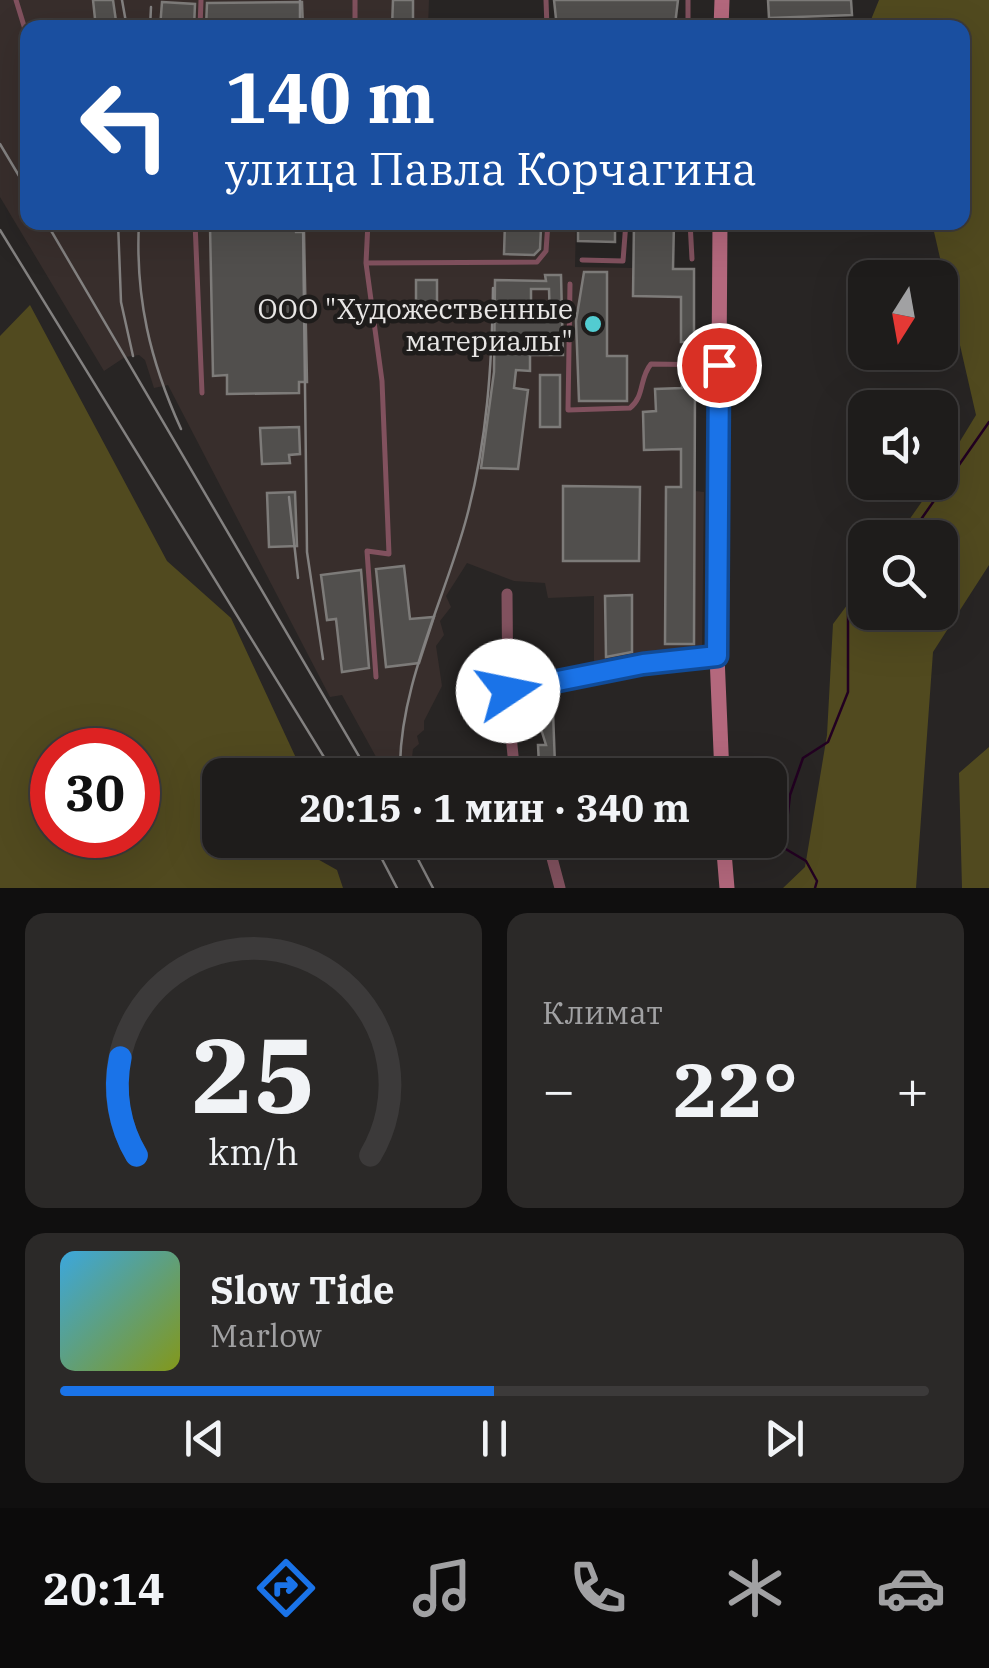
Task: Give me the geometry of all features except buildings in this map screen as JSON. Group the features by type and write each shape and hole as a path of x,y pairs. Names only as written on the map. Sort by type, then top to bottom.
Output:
{"main road":[{"path":"720,230 717,656 721,758"},
{"path":"724,858 726,888"}],"street":[{"path":"507,594 514,758"},
{"path":"508,691 643,664 717,656"},
{"path":"552,858 560,888"}],"lane":[{"path":"196,230 202,393"},
{"path":"368,230 366,263 382,380 389,554 367,551 376,677"},
{"path":"366,263 536,262 546,251 547,230"},
{"path":"582,260 623,261 625,230"},
{"path":"690,230 692,260"},
{"path":"570,284 568,410 622,410 634,406 642,375 651,364 719,365"}],"shaded area":[{"path":"0,0 429,0 428,20 20,20 20,230 576,230 575,267 694,269 695,491 704,492 702,653 643,656 594,666 594,596 548,598 545,583 514,581 467,563 446,596 451,607 440,621 444,635 436,646 442,686 424,721 424,730 417,736 419,744 413,749 412,758 377,758 342,695 330,697 168,385 154,388 145,360 139,355 125,357 104,371 0,197"},
{"path":"879,0 989,0 989,565 958,613 958,520 909,520 923,500 958,500 958,444 976,415 958,336 958,260 940,260 934,230 970,230 970,20 871,20"},
{"path":"30,305 167,561 231,618 296,758 202,758 202,858 316,858 337,870 343,888 0,888 0,336"},
{"path":"848,604 848,630 947,630 933,652 916,888 783,888 805,867 827,735 833,624"},
{"path":"989,747 989,888 962,888 959,773"}],"waterway":[{"path":"921,520 989,422"},
{"path":"815,888 817,881 806,861 784,848 790,795 803,758 828,742 848,692 848,630"}],"railway":[{"path":"122,0 126,20"},
{"path":"300,0 300,20"},
{"path":"150,20 151,7"},
{"path":"0,144 20,178"},
{"path":"0,230 325,758"},
{"path":"51,230 360,758"},
{"path":"118,230 121,302 133,356"},
{"path":"139,230 147,328 161,379 181,429"},
{"path":"303,230 307,552 323,659"},
{"path":"401,758 415,676 458,548 479,460 490,374 493,288"},
{"path":"289,497 298,578"},
{"path":"381,858 397,888"},
{"path":"417,858 433,888"}],"place":[{"name":"ООО \"Художественные материалы\"","path":"593,324"}],"route":[{"path":"508,691 643,664 717,656 719,365"}]}
